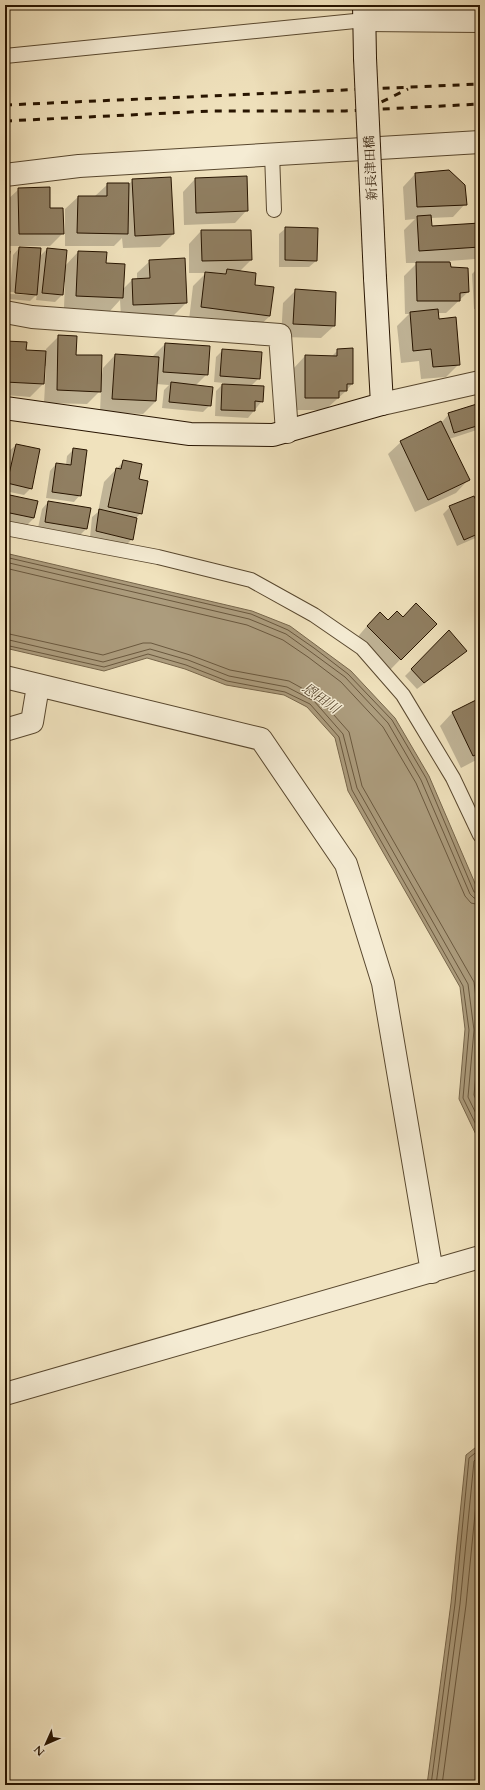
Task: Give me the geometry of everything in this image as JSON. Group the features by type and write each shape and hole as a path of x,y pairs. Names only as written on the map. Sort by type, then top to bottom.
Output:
{"street":[{"path":"364,12 480,21"},
{"name":"新長津田橋","path":"364,12 375,278 382,404"},
{"path":"5,175 79,166 272,153 480,142"},
{"path":"5,312 32,317 280,335 287,432"},
{"path":"5,408 190,434 273,435 382,404 480,382"},
{"path":"5,677 260,739 346,864 383,983 437,1270"},
{"path":"5,730 32,722 38,686"},
{"path":"5,1394 480,1257"}],"lane":[{"path":"5,56 364,12"},
{"path":"272,153 274,210"},
{"path":"5,528 158,557 251,580 314,615 362,648 403,695 453,778 480,835"}],"water":[{"name":"恩田川","path":"5,553 252,611 290,626 351,671 395,718 429,776 480,895 480,1143 459,1099 465,1029 460,987 348,791 335,738 307,707 284,695 226,685 185,669 147,658 104,671 5,648"},
{"path":"480,1444 480,1785 427,1785 451,1603 466,1455"}],"building":[{"path":"449,170 465,185 467,205 417,207 415,173"},
{"path":"247,176 248,211 196,213 195,178"},
{"path":"171,177 174,234 135,236 132,179"},
{"path":"107,183 129,183 128,234 77,233 78,196 107,196"},
{"path":"50,187 50,208 63,208 64,234 19,234 18,188"},
{"path":"431,215 432,226 480,223 480,247 419,251 417,216"},
{"path":"285,227 318,228 317,261 285,260"},
{"path":"201,230 251,230 252,260 202,261"},
{"path":"19,247 41,248 37,295 15,293"},
{"path":"47,248 67,250 63,295 42,293"},
{"path":"5,251 10,251 5,289"},
{"path":"78,251 107,252 106,263 125,264 123,298 76,296"},
{"path":"185,258 187,303 133,305 132,279 150,278 149,260"},
{"path":"416,262 450,262 451,267 468,268 469,292 460,293 460,301 417,301"},
{"path":"227,269 256,273 255,285 274,287 270,316 201,307 205,272 226,274"},
{"path":"295,289 336,292 335,326 293,324"},
{"path":"438,309 439,319 456,317 460,365 433,367 431,349 413,351 410,312"},
{"path":"58,335 77,336 76,355 102,355 101,392 57,390"},
{"path":"5,341 27,342 26,350 46,351 44,384 5,382"},
{"path":"165,343 210,346 208,375 163,372"},
{"path":"353,348 353,384 347,384 347,391 339,391 339,398 305,398 305,355 337,356 337,349"},
{"path":"222,349 262,352 260,379 220,376"},
{"path":"115,354 159,357 156,401 112,399"},
{"path":"171,382 213,387 211,406 169,402"},
{"path":"222,384 264,386 263,402 255,401 255,411 221,410"},
{"path":"480,403 480,425 454,433 448,413"},
{"path":"441,421 470,480 428,500 400,441"},
{"path":"16,444 40,449 32,489 7,483"},
{"path":"73,448 87,450 81,496 52,492 56,463 71,465"},
{"path":"123,460 142,464 139,479 148,481 142,514 108,507 116,468 121,469"},
{"path":"5,494 38,501 34,518 5,512"},
{"path":"474,496 480,509 480,533 464,540 449,506"},
{"path":"48,501 91,508 87,529 45,522"},
{"path":"99,509 137,518 133,540 96,531"},
{"path":"416,603 437,624 401,660 367,626 380,612 388,620 397,611 403,617"},
{"path":"449,630 467,651 424,683 411,669"},
{"path":"480,698 480,753 473,756 452,712"}],"railway":[{"path":"5,105 480,84"},
{"path":"369,108 408,89"},
{"path":"5,121 211,111 345,111 480,104"}]}
